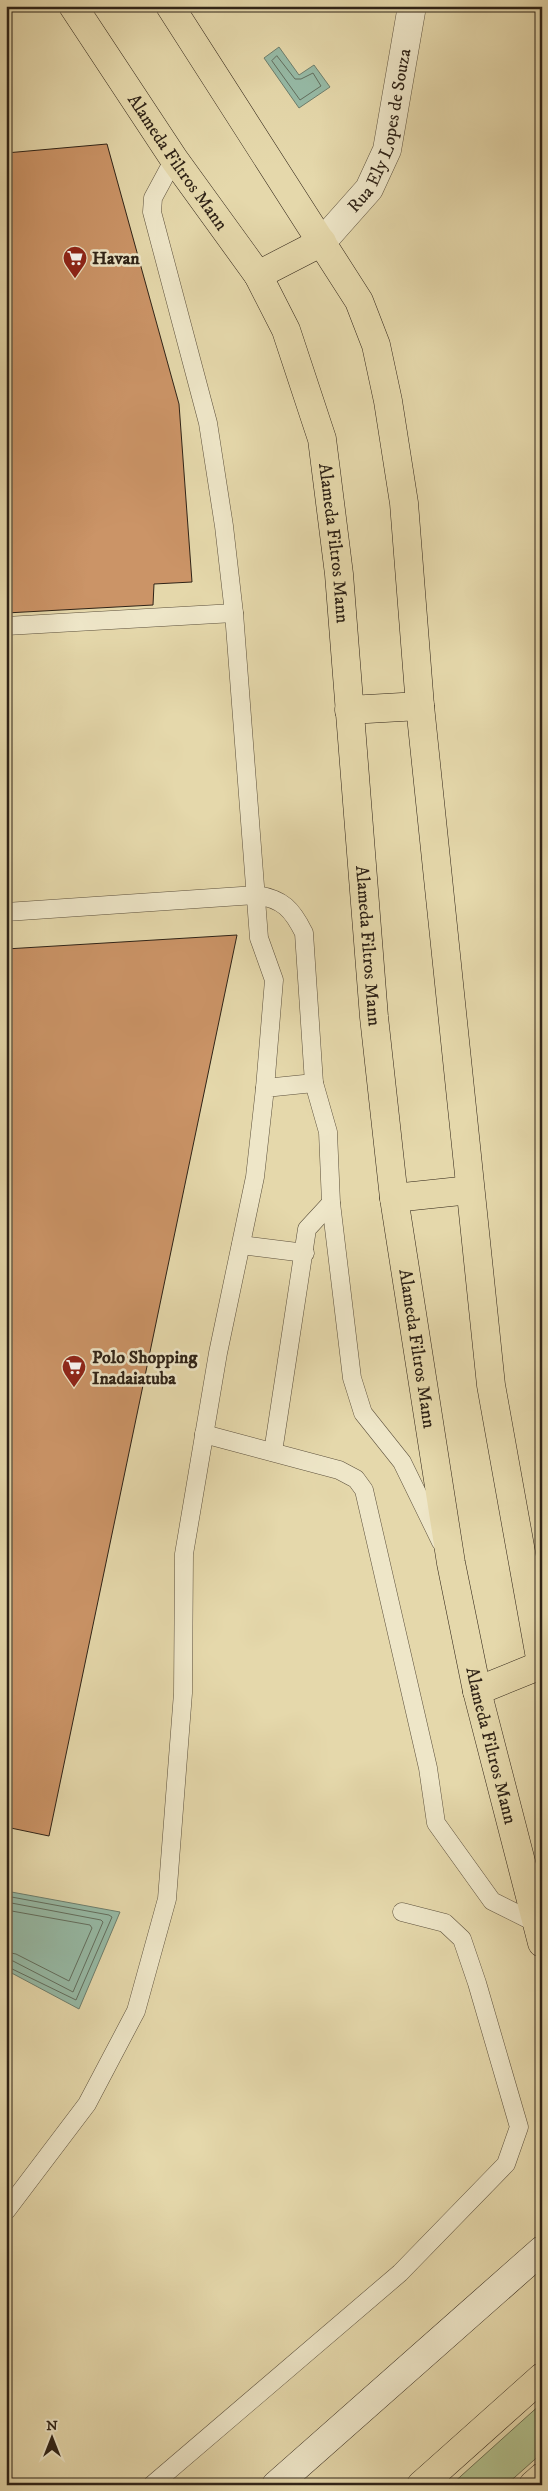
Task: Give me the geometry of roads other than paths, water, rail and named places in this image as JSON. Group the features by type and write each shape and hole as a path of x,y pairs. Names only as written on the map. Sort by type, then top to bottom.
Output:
{"main road":[{"name":"Alameda Filtros Mann","path":"73,6 174,159 258,275 286,330 322,439 339,574 374,1017 394,1198 451,1563 477,1691 539,1933"},
{"path":"170,6 359,301 376,346 388,401 404,503 420,706 491,1385 541,1667 477,1691"},
{"name":"Rua Ely Lopes de Souza","path":"322,242 369,189 387,150 412,6"},
{"path":"258,275 322,242"},
{"path":"349,710 420,706"},
{"path":"394,1198 470,1190"},
{"path":"276,2485 542,2250"},
{"path":"421,2485 542,2377"},
{"path":"532,2485 542,2476"}],"lane":[{"path":"6,2211 87,2104 136,2011 167,1899 183,1693 184,1554 218,1352 255,1177 274,980 259,938 234,613 224,526 208,423 152,212 153,198 174,159"},
{"path":"6,626 234,613"},
{"path":"6,912 256,895 273,897 294,912 304,933 314,1083 328,1132 331,1203 352,1378 363,1413 402,1462 451,1563"},
{"path":"265,1088 314,1083"},
{"path":"273,1452 305,1253 307,1229 331,1203"},
{"path":"241,1245 305,1253"},
{"path":"204,1434 339,1470 356,1479 364,1490 428,1768 436,1823 492,1901 539,1933"},
{"path":"152,2485 400,2273 506,2164 519,2127 477,1983 462,1939 445,1923 402,1912"}],"water":[{"path":"279,47 299,75 314,65 330,87 299,108 264,58"},
{"path":"6,1891 120,1912 79,2009 6,1970"}],"place":[{"name":"Havan","path":"75,279"},
{"name":"Polo Shopping Inadaiatuba","path":"74,1388"}]}
